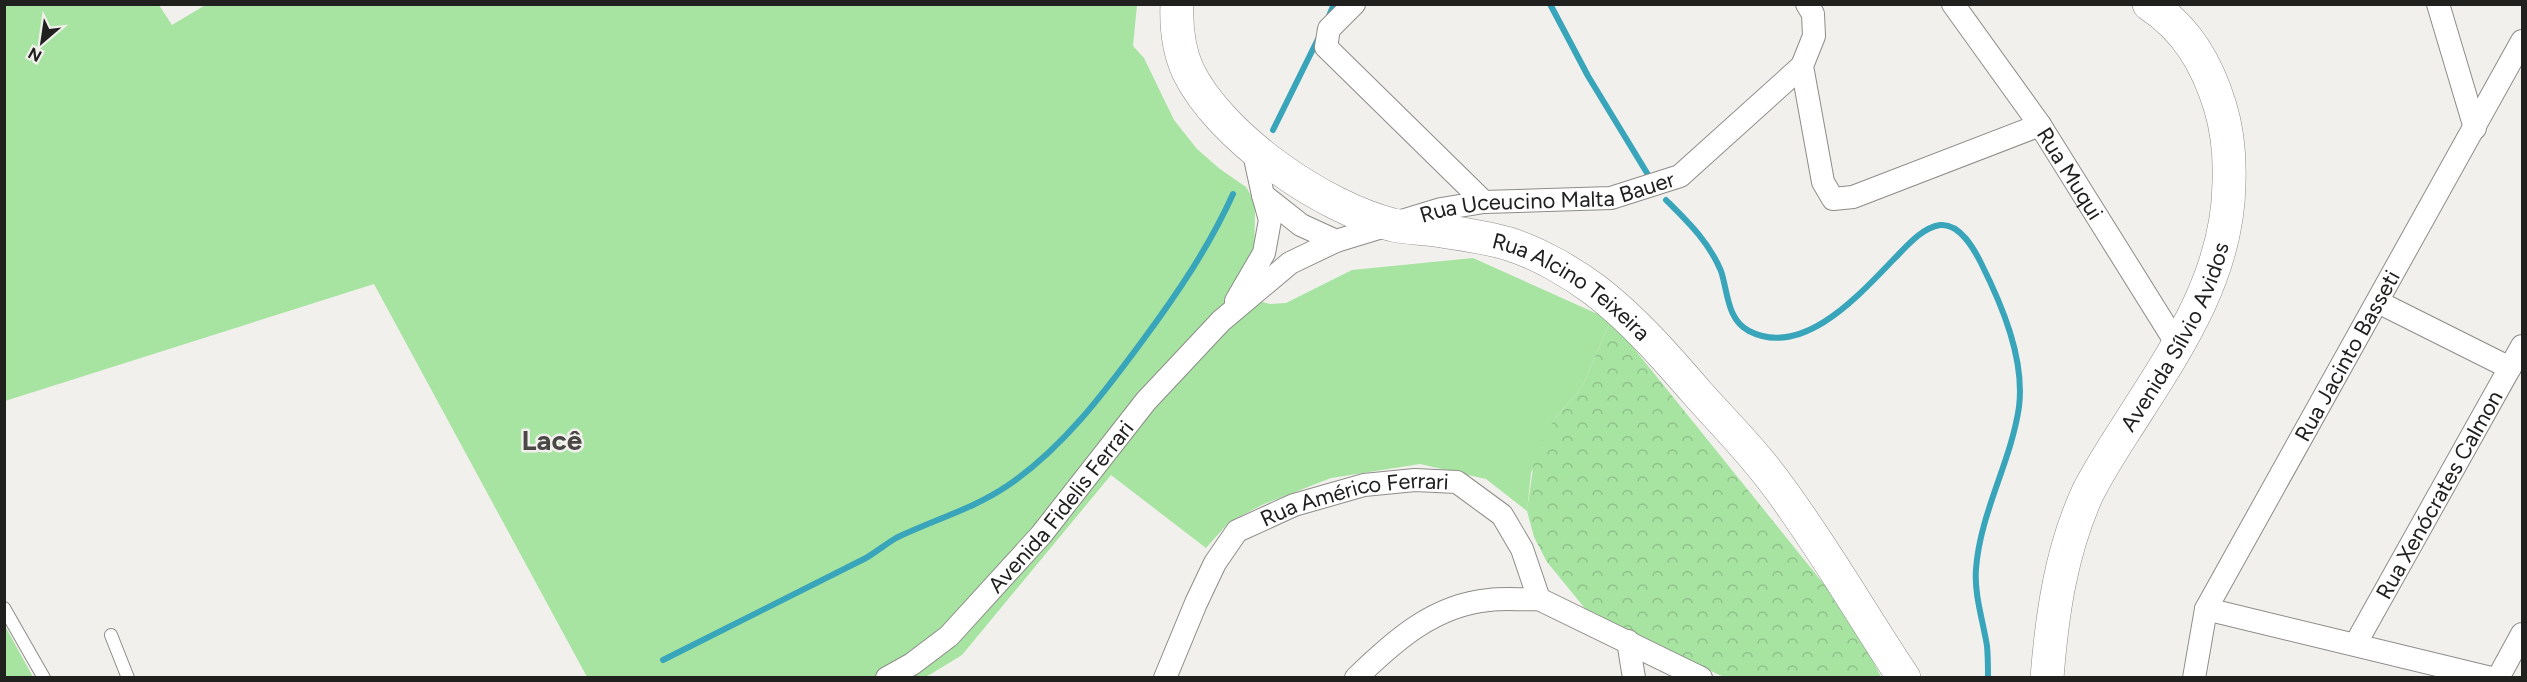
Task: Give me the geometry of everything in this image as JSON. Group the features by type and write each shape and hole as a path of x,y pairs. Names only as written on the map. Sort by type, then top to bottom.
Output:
{"main road":[{"name":"Rua Alcino Teixeira","path":"1177,4 1180,45 1188,70 1202,95 1252,149 1320,194 1393,225 1432,229 1513,245 1594,289 1625,316 1653,342 1779,487 1904,678"},
{"name":"Avenida Sílvio Avidos","path":"2047,678 2058,583 2079,513 2103,465 2178,346 2209,286 2218,260 2229,199 2230,160 2222,113 2205,66 2180,28 2149,4"}],"street":[{"path":"1354,4 1329,29 1326,48 1484,202"},
{"path":"1807,4 1813,14 1814,36 1802,66 1823,182 1833,199 1853,198 2040,125"},
{"name":"Rua Muqui","path":"1953,4 2040,125 2178,346"},
{"path":"2438,4 2475,128"},
{"name":"Rua Jacinto Basseti","path":"2194,678 2206,609 2523,41"},
{"name":"Rua Uceucino Malta Bauer","path":"1393,225 1441,209 1484,202 1611,198 1680,176 1802,66"},
{"name":"Avenida Fidelis Ferrari","path":"1221,321 1246,286 1264,253 1270,220 1252,149"},
{"path":"1263,195 1301,225 1336,241"},
{"name":"Avenida Fidelis Ferrari","path":"887,678 912,664 949,636 1041,535 1146,401 1221,321 1290,263 1336,241 1393,225"},
{"path":"2378,302 2510,368"},
{"name":"Rua Xenócrates Calmon","path":"2356,643 2523,346"},
{"name":"Rua Américo Ferrari","path":"1165,678 1215,563 1237,531 1294,505 1364,485 1415,480 1457,482 1502,515 1522,549 1539,599"},
{"path":"1357,677 1398,638 1447,609 1488,600 1539,599 1701,678"},
{"path":"2206,609 2356,643 2491,678"},
{"path":"2498,678 2523,634"},
{"path":"1628,642 1634,678"}],"lane":[{"path":"4,608 44,678"},
{"path":"111,635 128,678"}],"green space":[{"path":"207,4 1137,5 1133,46 1144,58 1174,120 1197,149 1246,187 1255,202 1254,300 1270,304 1286,303 1352,270 1473,258 1611,320 1582,387 1553,421 1531,473 1527,511 1486,479 1420,464 1331,478 1264,504 1229,522 1206,548 1111,475 962,655 926,677 587,677 374,284 5,401 5,5 159,5 172,25"},
{"path":"1611,320 1852,619 1881,677 1724,677 1592,617 1547,562 1534,537 1527,511 1535,454 1553,421 1582,387"},
{"path":"5,626 33,677 5,677"}],"waterway":[{"path":"1329,16 1334,4"},
{"path":"1550,4 1588,76 1647,173"},
{"path":"1273,130 1318,39"},
{"path":"663,660 866,558 896,538 981,501 1027,471 1064,438 1128,360 1192,270 1233,194"},
{"path":"1666,200 1697,233 1716,261 1721,271 1729,305 1736,320 1749,331 1769,337 1790,336 1810,330 1829,319 1847,305 1926,230 1947,225 1960,232 1970,244 2004,314 2015,351 2020,389 2015,427 1983,528 1976,569 1978,598 1987,646 1988,678"}],"district":[{"name":"Lacê","path":"552,440"}]}
